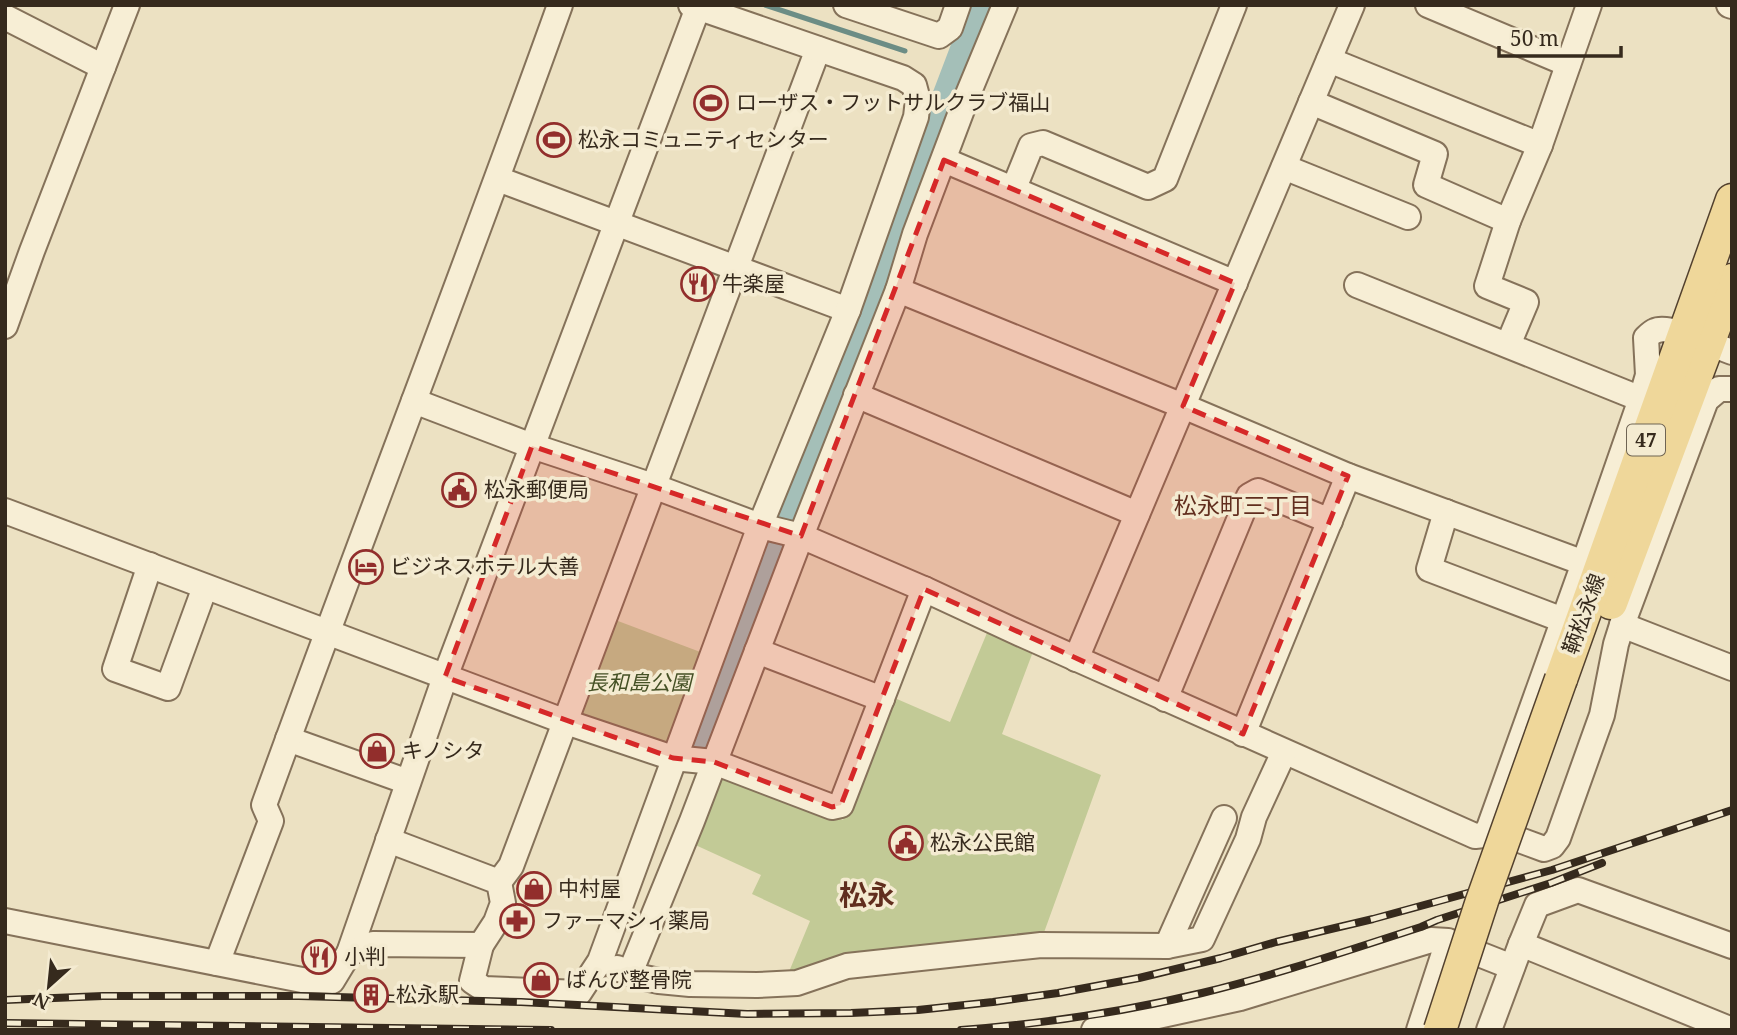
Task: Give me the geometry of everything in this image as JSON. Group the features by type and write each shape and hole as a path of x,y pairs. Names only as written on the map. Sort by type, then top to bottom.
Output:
{"main road":[{"name":"鞆松永線","path":"1708,343 1694,302 1732,200"},
{"name":"鞆松永線","path":"1440,1030 1482,901 1732,280"},
{"name":"鞆松永線","path":"1461,1030 1570,683"}],"street":[{"path":"6,319 127,5"},
{"path":"217,963 271,821 264,805 498,179 560,5"},
{"path":"846,5 939,36 950,28 958,5"},
{"path":"630,973 692,821 898,290 915,233 1005,5"},
{"path":"1014,188 1031,146 1043,143 1148,187 1165,179 1234,5"},
{"path":"1076,659 1352,5"},
{"path":"1428,5 1568,64"},
{"path":"1508,345 1526,302 1487,286 1508,221 1540,145 1589,5"},
{"path":"5,921 302,980 332,981 349,953 445,677 696,6 903,78 914,85 918,100 916,117 848,310 760,526 600,961 579,993 484,989 472,981 481,945 496,922 503,903 499,882 511,866 818,49"},
{"path":"5,17 103,68"},
{"path":"1329,60 1540,145"},
{"path":"1311,102 1435,154 1426,185 1508,221"},
{"path":"944,160 1235,283"},
{"path":"1284,167 1408,217"},
{"path":"498,179 848,310"},
{"path":"1357,285 1641,399"},
{"path":"898,290 1348,476 1584,563"},
{"path":"414,401 532,446 653,486 760,526 801,536 1475,836 1484,835 1489,828 1641,399 1648,375 1646,338 1657,329 1669,330 1708,343"},
{"path":"1489,828 1544,849 1552,846 1558,838 1602,715 1622,625 1706,400 1719,389 1732,389"},
{"path":"856,395 1137,514"},
{"path":"1243,734 1348,476"},
{"path":"1165,699 1249,496 1258,491 1330,521"},
{"path":"5,511 566,722 674,758 714,762 832,807 841,805 924,589"},
{"path":"1446,512 1429,569 1563,620"},
{"path":"150,565 115,669 168,688 205,587"},
{"path":"1622,625 1732,668"},
{"path":"757,651 882,699"},
{"path":"288,739 408,782"},
{"path":"600,961 640,977 659,981 757,985 797,983 848,967 1041,945 1167,947 1202,939 1248,839 1254,817 1283,752"},
{"path":"1167,947 1224,818"},
{"path":"388,840 499,882"},
{"path":"1489,1030 1537,905 1578,890 1732,946"},
{"path":"1094,1030 1240,998 1431,940 1516,955 1732,1030"},
{"path":"1419,1030 1448,942"},
{"path":"349,953 373,944 481,945"}],"highlighted area":[{"path":"944,160 1235,283 1183,406 1348,476 1243,734 924,589 841,805 832,807 714,762 673,758 445,677 532,446 801,536"}],"green space":[{"name":"長和島公園","path":"610,618 703,653 668,751 573,719"},
{"path":"989,628 1034,649 1002,734 1101,775 1042,938 786,979 810,921 752,894 761,875 691,843 721,774 843,820 890,696 950,722"}],"waterway":[{"path":"765,5 905,51"},
{"path":"704,737 982,5"}],"railway":[{"path":"5,1000 103,996 299,996 521,1002 747,1014 918,1010 993,1002 1139,978 1373,919 1552,870 1732,810"},
{"path":"961,1030 1052,1021 1172,1000 1230,986 1421,927 1602,863"},
{"path":"5,1023 551,1030"}],"place":[{"name":"ローザス・フットサルクラブ福山","path":"711,103"},
{"name":"松永コミュニティセンター","path":"554,140"},
{"name":"牛楽屋","path":"698,284"},
{"name":"松永郵便局","path":"459,490"},
{"name":"ビジネスホテル大善","path":"366,567"},
{"name":"キノシタ","path":"377,751"},
{"name":"松永公民館","path":"906,843"},
{"name":"中村屋","path":"534,889"},
{"name":"ファーマシィ薬局","path":"517,921"},
{"name":"小判","path":"319,957"},
{"name":"ばんび整骨院","path":"541,980"},
{"name":"松永駅","path":"371,995"}],"district":[{"name":"松永町三丁目","path":"1243,506"},
{"name":"松永","path":"867,895"}]}
